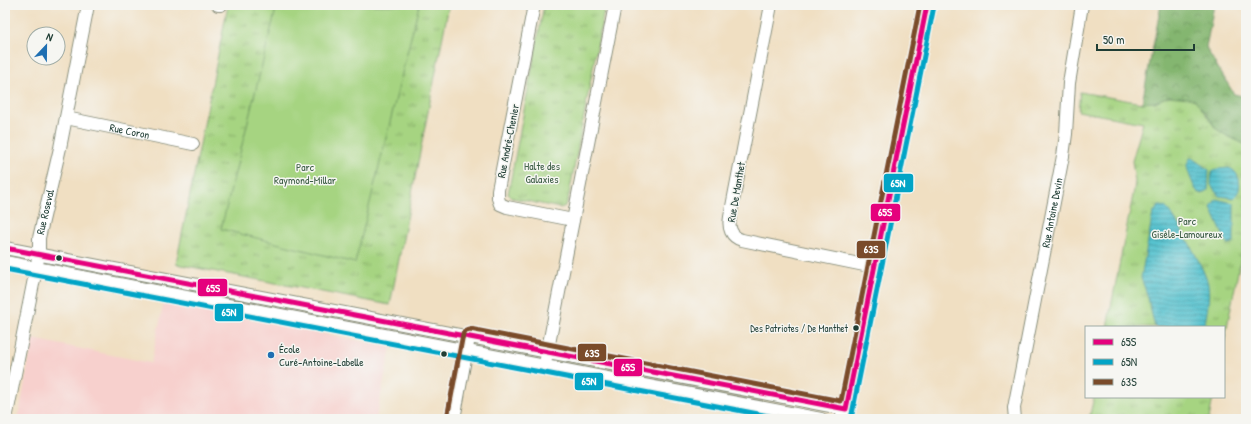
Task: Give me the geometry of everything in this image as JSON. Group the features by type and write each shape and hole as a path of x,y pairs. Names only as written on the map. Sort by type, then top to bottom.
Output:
{"street":[{"name":"Rue Roseval","path":"6,419 39,254 39,238 66,118 88,5"},
{"name":"Rue André-Chenier","path":"534,5 498,198 500,204 507,207 573,220"},
{"path":"545,366 615,5"},
{"name":"Rue De Manthet","path":"771,5 730,217 730,230 733,236 742,240 874,267"},
{"name":"Rue Antoine Devin","path":"1015,419 1014,408 1063,156 1069,83 1082,5"},
{"path":"5,248 548,351 845,414 923,6"},
{"name":"Rue Coron","path":"66,118 193,144"},
{"path":"5,262 821,419"},
{"path":"454,419 470,336"}],"shaded area":[{"name":"École Curé-Antoine-Labelle","path":"164,302 391,347 376,419 18,419 33,339 151,363"}],"green space":[{"name":"Parc Raymond-Millar","path":"228,5 449,5 390,305 176,264"},
{"path":"277,5 419,5 355,263 221,229"},
{"name":"Halte des Galaxies","path":"544,5 605,5 568,200 565,206 560,208 513,198 508,194"},
{"path":"1161,5 1214,5 1206,48 1234,94 1246,97 1246,145 1216,129 1206,113 1188,98 1169,96 1155,102 1142,103"},
{"name":"Parc Gisèle-Lamoureux","path":"1080,92 1142,103 1155,102 1169,96 1188,98 1195,100 1216,129 1246,145 1246,232 1225,337 1225,326 1107,326 1134,190 1135,181 1132,161 1143,123 1078,111"},
{"path":"1094,398 1213,398 1209,419 1089,419"}],"water":[{"path":"1190,158 1209,170 1208,190 1203,194 1197,191 1190,178 1187,163"},
{"path":"1229,168 1236,173 1240,186 1237,195 1234,198 1219,196 1211,185 1212,172 1214,170"},
{"path":"1216,199 1234,203 1234,243 1227,244 1212,210 1211,207"},
{"path":"1159,206 1163,206 1172,215 1184,233 1206,277 1209,295 1204,326 1155,326 1147,294 1141,278 1153,213"}],"transit line":[{"name":"63S","path":"447,418 463,334 466,330 470,329 841,401 920,5"},
{"name":"65S","path":"5,248 846,409 927,5"},
{"name":"65N","path":"851,419 934,6"},
{"name":"65N","path":"5,269 784,419"}],"place":[{"name":"Des Patriotes / De Manthet","path":"856,328"},
{"name":"École Curé-Antoine-Labelle","path":"271,355"}]}
